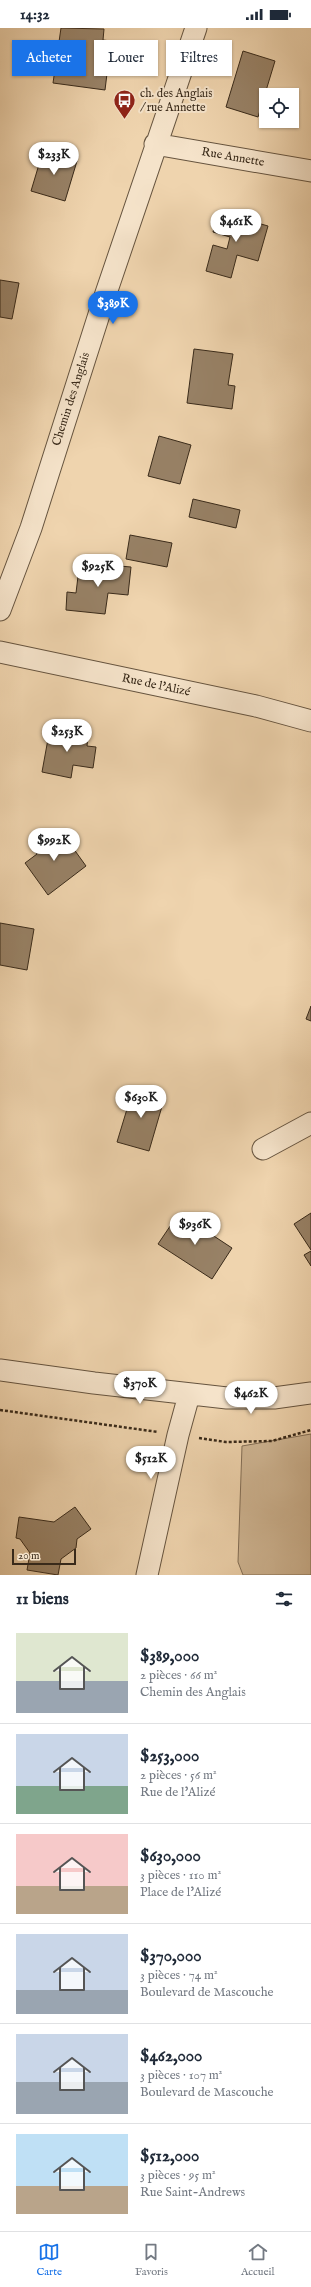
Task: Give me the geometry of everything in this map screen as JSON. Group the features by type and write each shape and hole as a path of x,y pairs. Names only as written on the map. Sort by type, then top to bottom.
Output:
{"street":[{"name":"Chemin des Anglais","path":"0,610 31,528 155,144 196,28"},
{"name":"Rue Annette","path":"155,144 311,171"},
{"name":"Rue de l'Alizé","path":"0,652 248,704 311,720"},
{"path":"263,1149 311,1123"},
{"path":"0,1370 189,1395 227,1398 274,1398 311,1393"},
{"path":"147,1575 178,1435 189,1395"}],"path":[{"path":"0,1410 165,1433"},
{"path":"198,1438 226,1442 272,1441 311,1430"}],"shaded area":[{"path":"311,1434 311,1575 243,1575 238,1562 242,1446"}],"building":[{"path":"61,28 104,29 103,40 94,40 94,76 107,76 105,90 53,83 54,76 86,76 86,40 59,40"},
{"path":"243,51 275,61 267,88 259,88 258,117 226,107"},
{"path":"43,151 77,161 65,201 31,191"},
{"path":"219,212 268,226 258,261 237,255 231,278 206,271 213,245 227,249 230,237 213,232"},
{"path":"0,280 19,283 12,319 0,317"},
{"path":"194,349 233,354 228,385 235,386 232,409 187,403"},
{"path":"159,436 191,445 180,484 148,476"},
{"path":"193,499 240,510 236,528 189,517"},
{"path":"130,535 172,543 167,567 126,559"},
{"path":"96,564 131,567 128,595 108,593 105,614 66,610 67,592 76,593 79,568 95,570"},
{"path":"50,728 88,735 87,746 96,747 93,768 73,765 71,778 42,772"},
{"path":"52,830 63,845 68,841 86,866 48,895 25,863 37,854 30,844"},
{"path":"0,923 34,929 27,970 0,965"},
{"path":"311,1006 311,1021 306,1019"},
{"path":"134,1086 165,1096 149,1151 117,1142"},
{"path":"179,1213 232,1248 212,1279 158,1244"},
{"path":"311,1213 311,1250 294,1224"},
{"path":"311,1251 311,1266 304,1255"},
{"path":"75,1507 91,1529 77,1539 76,1548 61,1559 58,1575 27,1570 30,1553 20,1539 16,1538 19,1517 54,1522"}],"place":[{"name":"ch. des Anglais / rue Annette","path":"125,120"}]}
